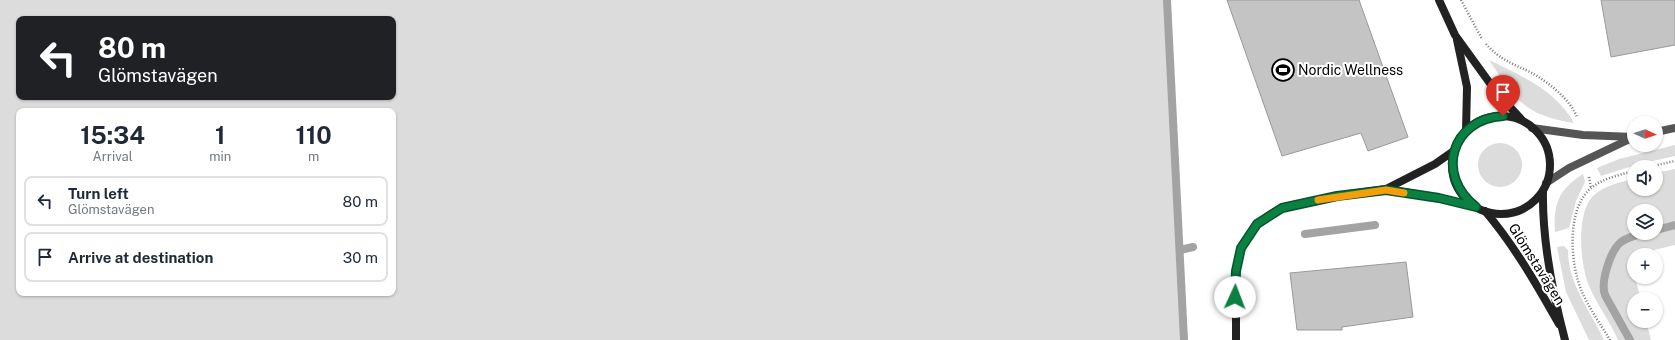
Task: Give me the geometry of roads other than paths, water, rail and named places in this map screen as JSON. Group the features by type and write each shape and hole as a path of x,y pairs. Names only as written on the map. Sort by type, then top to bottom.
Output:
{"main road":[{"name":"Glömstavägen","path":"1440,0 1455,35 1468,87 1466,131"},
{"name":"Glömstavägen","path":"1455,35 1497,93 1523,121 1532,128 1545,144 1550,163 1545,187 1542,219 1545,243 1564,336"},
{"name":"Glömstavägen","path":"1523,121 1513,118 1493,117 1483,120 1466,131 1459,140 1455,150 1453,172 1456,183 1460,192 1476,207 1485,211 1504,214 1522,210 1537,198 1545,187"},
{"path":"1386,190 1435,164 1455,150"},
{"path":"1236,340 1236,271 1241,248 1257,224 1282,208 1337,196 1386,190 1439,198 1476,207"},
{"name":"Glömstavägen","path":"1485,211 1515,251 1564,336"}],"street":[{"path":"1532,128 1583,135 1627,137"},
{"path":"1663,131 1675,128"},
{"path":"1545,187 1569,168 1627,140"}],"waterway":[{"path":"1167,0 1184,340"},
{"path":"1305,234 1375,225"},
{"path":"1663,228 1675,225"},
{"path":"1627,238 1617,246 1610,260 1605,277 1604,292 1630,340"},
{"path":"1180,250 1193,247"}],"place":[{"name":"Nordic Wellness","path":"1283,70"}]}
